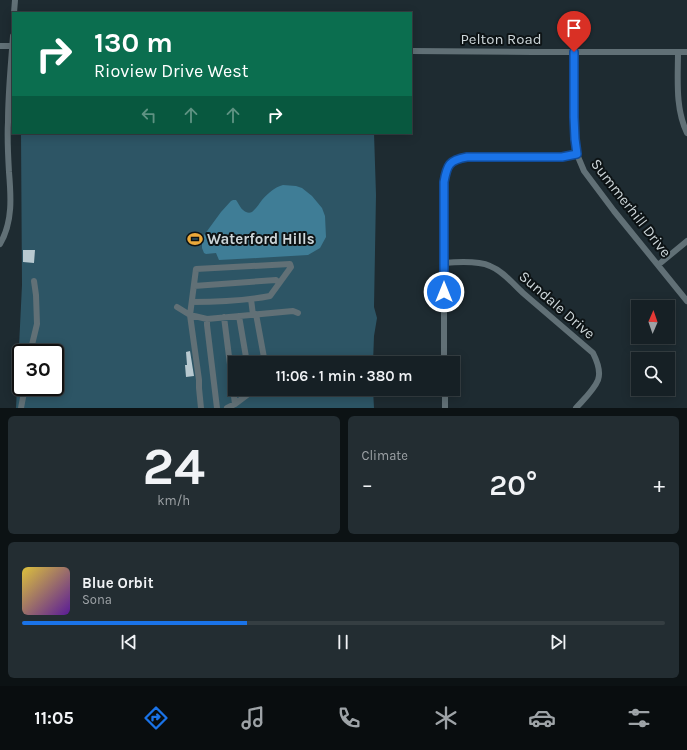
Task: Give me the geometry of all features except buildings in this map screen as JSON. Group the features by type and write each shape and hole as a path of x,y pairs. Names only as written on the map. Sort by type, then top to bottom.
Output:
{"street":[{"path":"14,12 15,0"},
{"path":"0,46 12,51 7,139 11,197 6,230 0,244"},
{"name":"Pelton Road","path":"412,51 687,52"},
{"name":"Summerhill Drive","path":"574,52 575,139 577,154 584,171 614,211 687,301"},
{"path":"678,52 680,111 687,133"},
{"path":"444,356 444,182 448,166 452,161 458,158 467,157 562,157 577,154"},
{"path":"658,264 687,241"},
{"name":"Sundale Drive","path":"444,263 462,262 492,266 501,272 593,353 598,364 598,380 591,391 576,408"},
{"path":"192,302 225,302 270,296 291,267 290,264 196,269 190,315 199,380 201,408"},
{"path":"194,286 276,280 279,283"},
{"path":"32,344 36,324 36,295 34,281"},
{"path":"251,299 263,356"},
{"path":"177,307 190,315 207,319 293,310 298,313"},
{"path":"239,316 246,356"},
{"path":"224,317 235,404"},
{"path":"207,319 217,408"},
{"path":"21,408 23,396"},
{"path":"227,408 245,396"},
{"path":"444,396 445,408"}],"shaded area":[{"name":"Waterford Hills","path":"21,134 374,134 376,195 374,307 377,318 374,336 373,356 228,356 228,396 373,396 374,408 16,408 17,396 64,396 64,344 19,344 22,285"},
{"path":"283,185 302,188 312,196 322,208 325,216 326,237 320,248 308,255 219,260 216,253 204,253 202,248 202,238 231,201 236,200 243,210 250,213 269,193 277,187"}],"place":[{"name":"Waterford Hills","path":"195,239"}],"route":[{"path":"444,292 444,182 448,166 452,161 458,158 467,157 566,157 577,154 574,117 574,52"}]}
